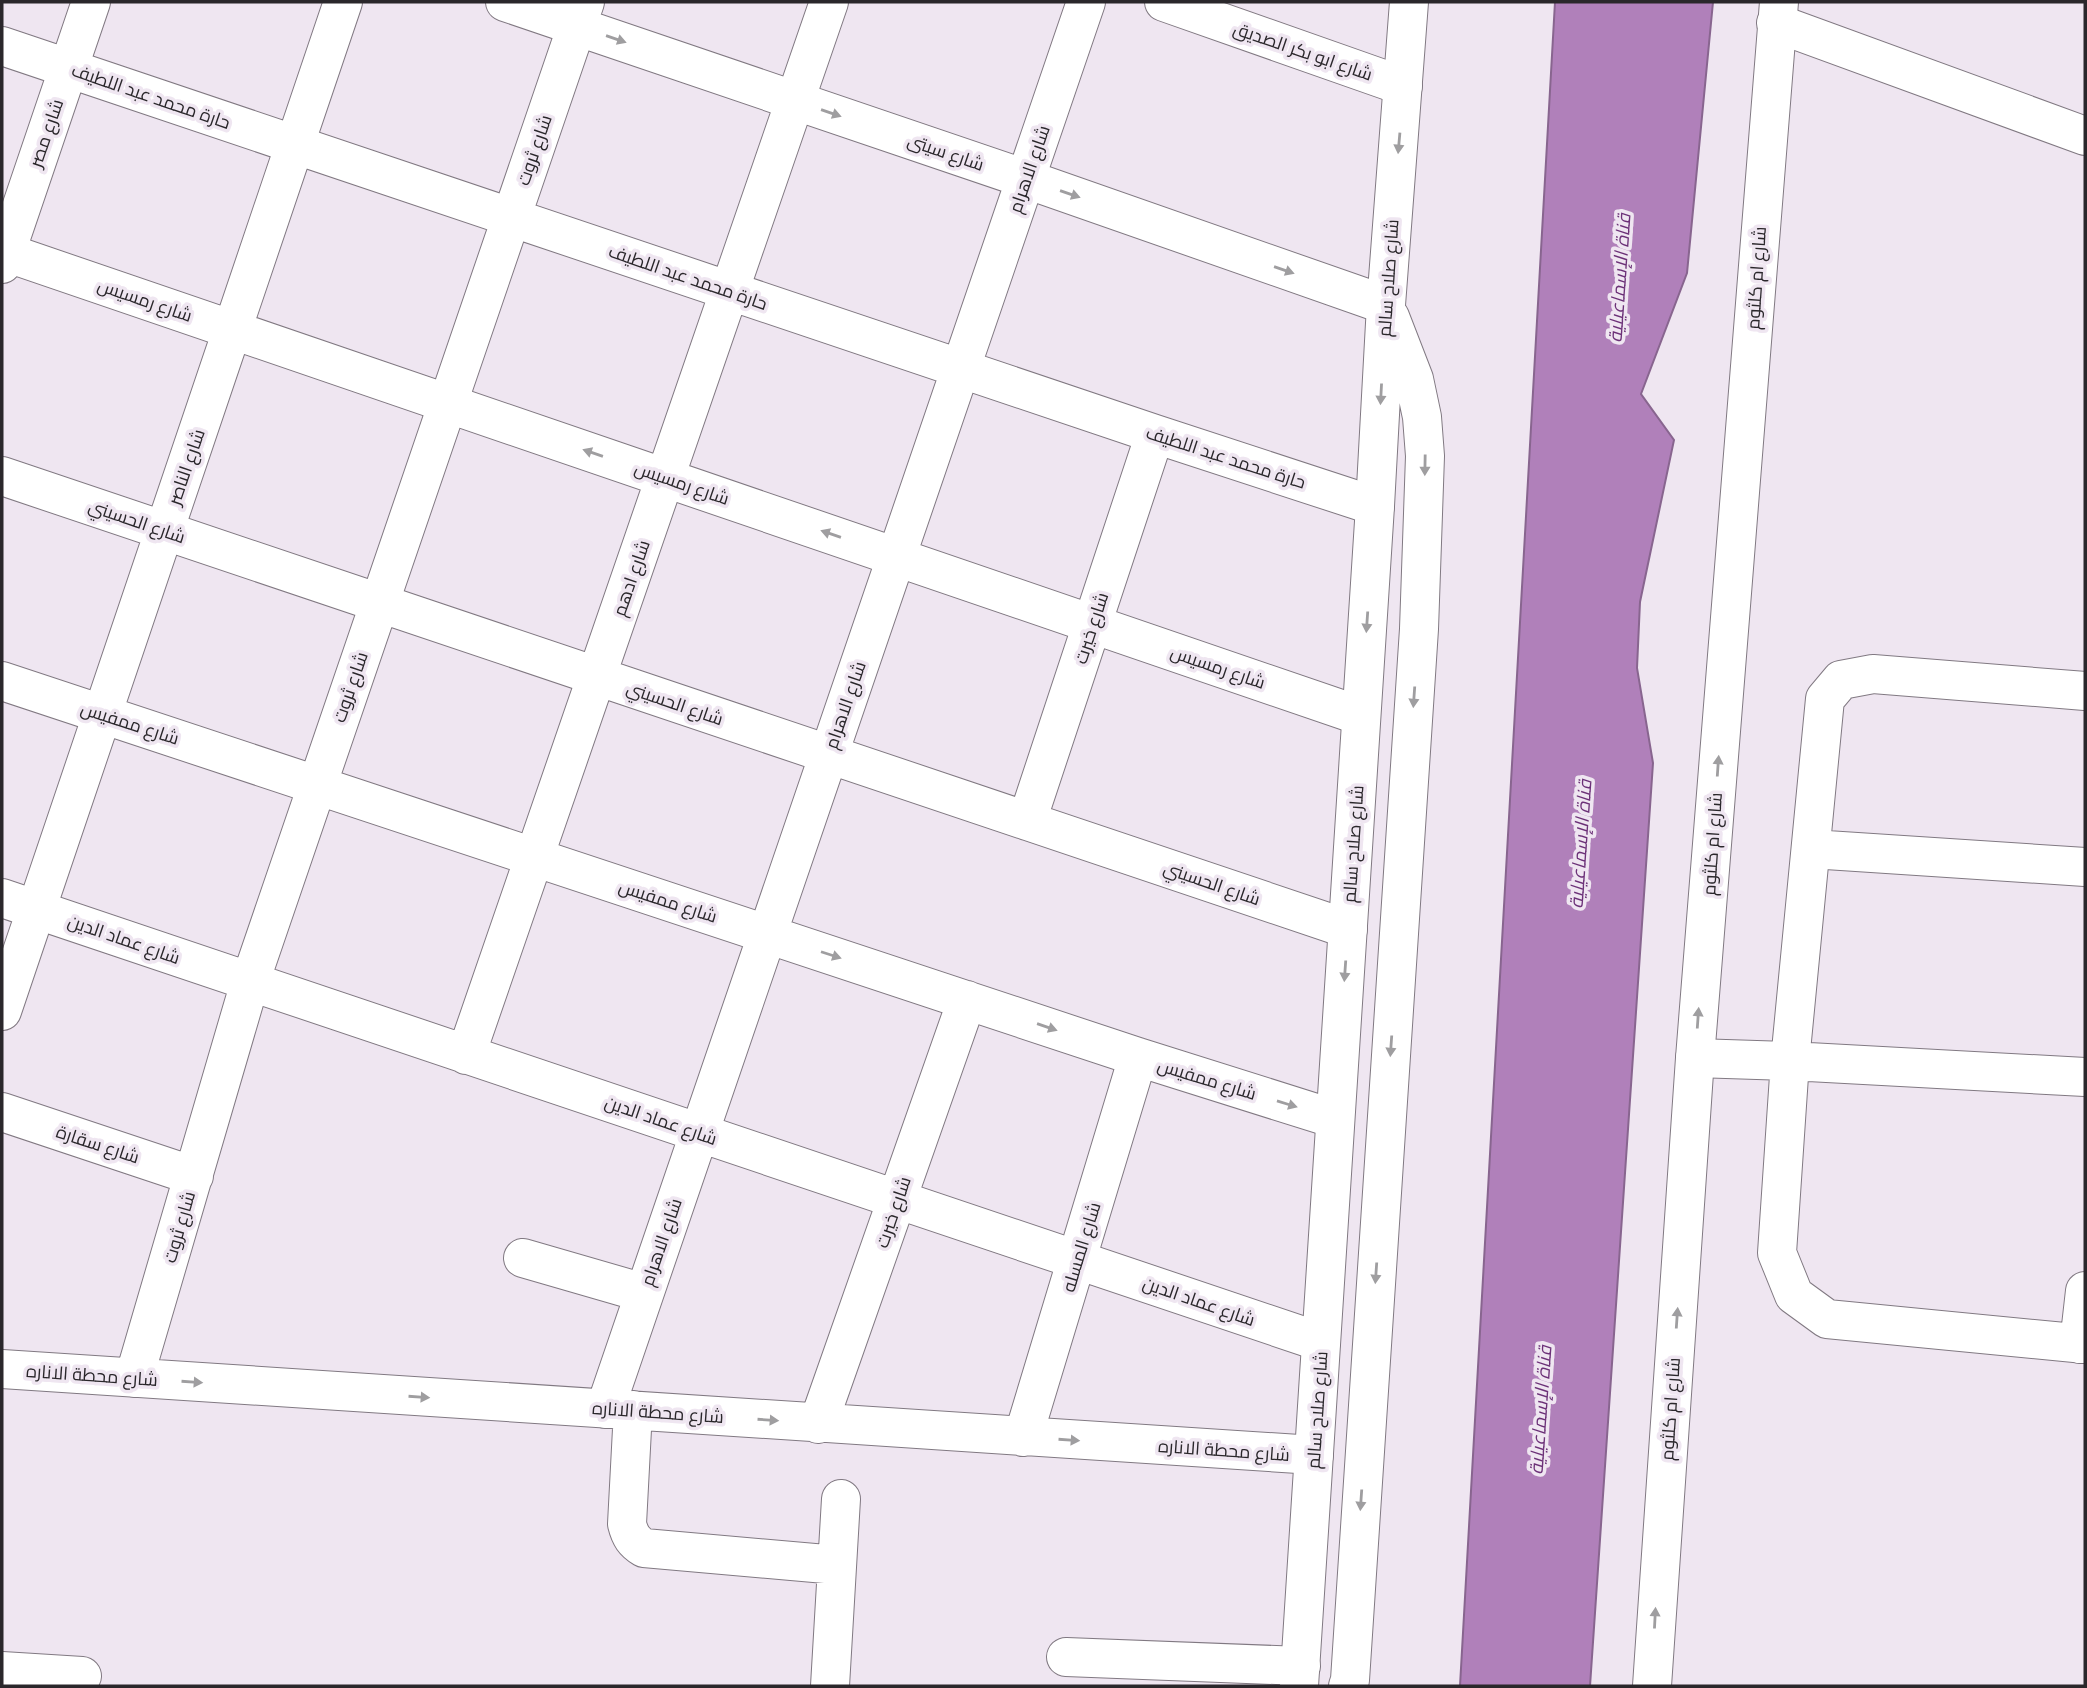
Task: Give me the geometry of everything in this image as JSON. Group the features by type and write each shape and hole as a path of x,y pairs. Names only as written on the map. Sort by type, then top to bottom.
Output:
{"main road":[{"name":"شارع مصر","path":"3,256 91,2"},
{"name":"شارع الناصر","path":"2,1011 19,904 102,714 343,2"},
{"name":"شارع سيتى","path":"505,2 581,14 796,101 1386,305"},
{"name":"شارع ادهم","path":"466,1055 829,2"},
{"name":"شارع الاهرام","path":"837,1565 644,1548 636,1543 627,1524 619,1410 644,1293 1086,2"},
{"name":"شارع ابو بكر الصديق","path":"1164,2 1404,86"},
{"name":"شارع صلاح سالم","path":"1300,1676 1386,305 1409,2"},
{"path":"1777,12 2085,136"},
{"name":"شارع ام كلثوم","path":"1652,1686 1695,1058 1777,12"},
{"name":"شارع ثروت","path":"134,1378 250,982 581,14"},
{"name":"حارة محمد عبد اللطيف","path":"2,46 1375,506"},
{"name":"شارع رمسيس","path":"3,256 232,330 666,477 1361,716"},
{"path":"1348,1686 1419,629 1426,456 1414,379 1386,305"},
{"name":"شارع خيرت","path":"1027,821 1155,434"},
{"name":"شارع الحسيني","path":"2,476 1348,929"},
{"path":"2085,691 1873,674 1840,681 1825,699 1790,1061 1777,1253 1794,1295 1827,1319 2082,1344 2085,1291"},
{"name":"شارع ممفيس","path":"2,681 1138,1057 1335,1119"},
{"path":"1811,849 2085,867"},
{"name":"شارع عماد الدين","path":"19,904 1321,1342"},
{"name":"شارع خيرت","path":"818,1423 967,1000"},
{"name":"شارع المسله","path":"1023,1437 1138,1057"},
{"path":"1695,1058 2085,1077"},
{"name":"شارع سقارة","path":"2,1112 194,1176"},
{"path":"523,1258 644,1293"},
{"name":"شارع محطة الاناره","path":"2,1369 1314,1455"},
{"path":"830,1686 841,1499"},
{"path":"1066,1657 1300,1676"},
{"path":"2,1671 82,1676"}],"water":[{"name":"قناة الإسماعيلية","path":"1555,2 1713,2 1687,273 1641,394 1674,440 1640,602 1637,668 1653,763 1590,1686 1460,1686"}]}
